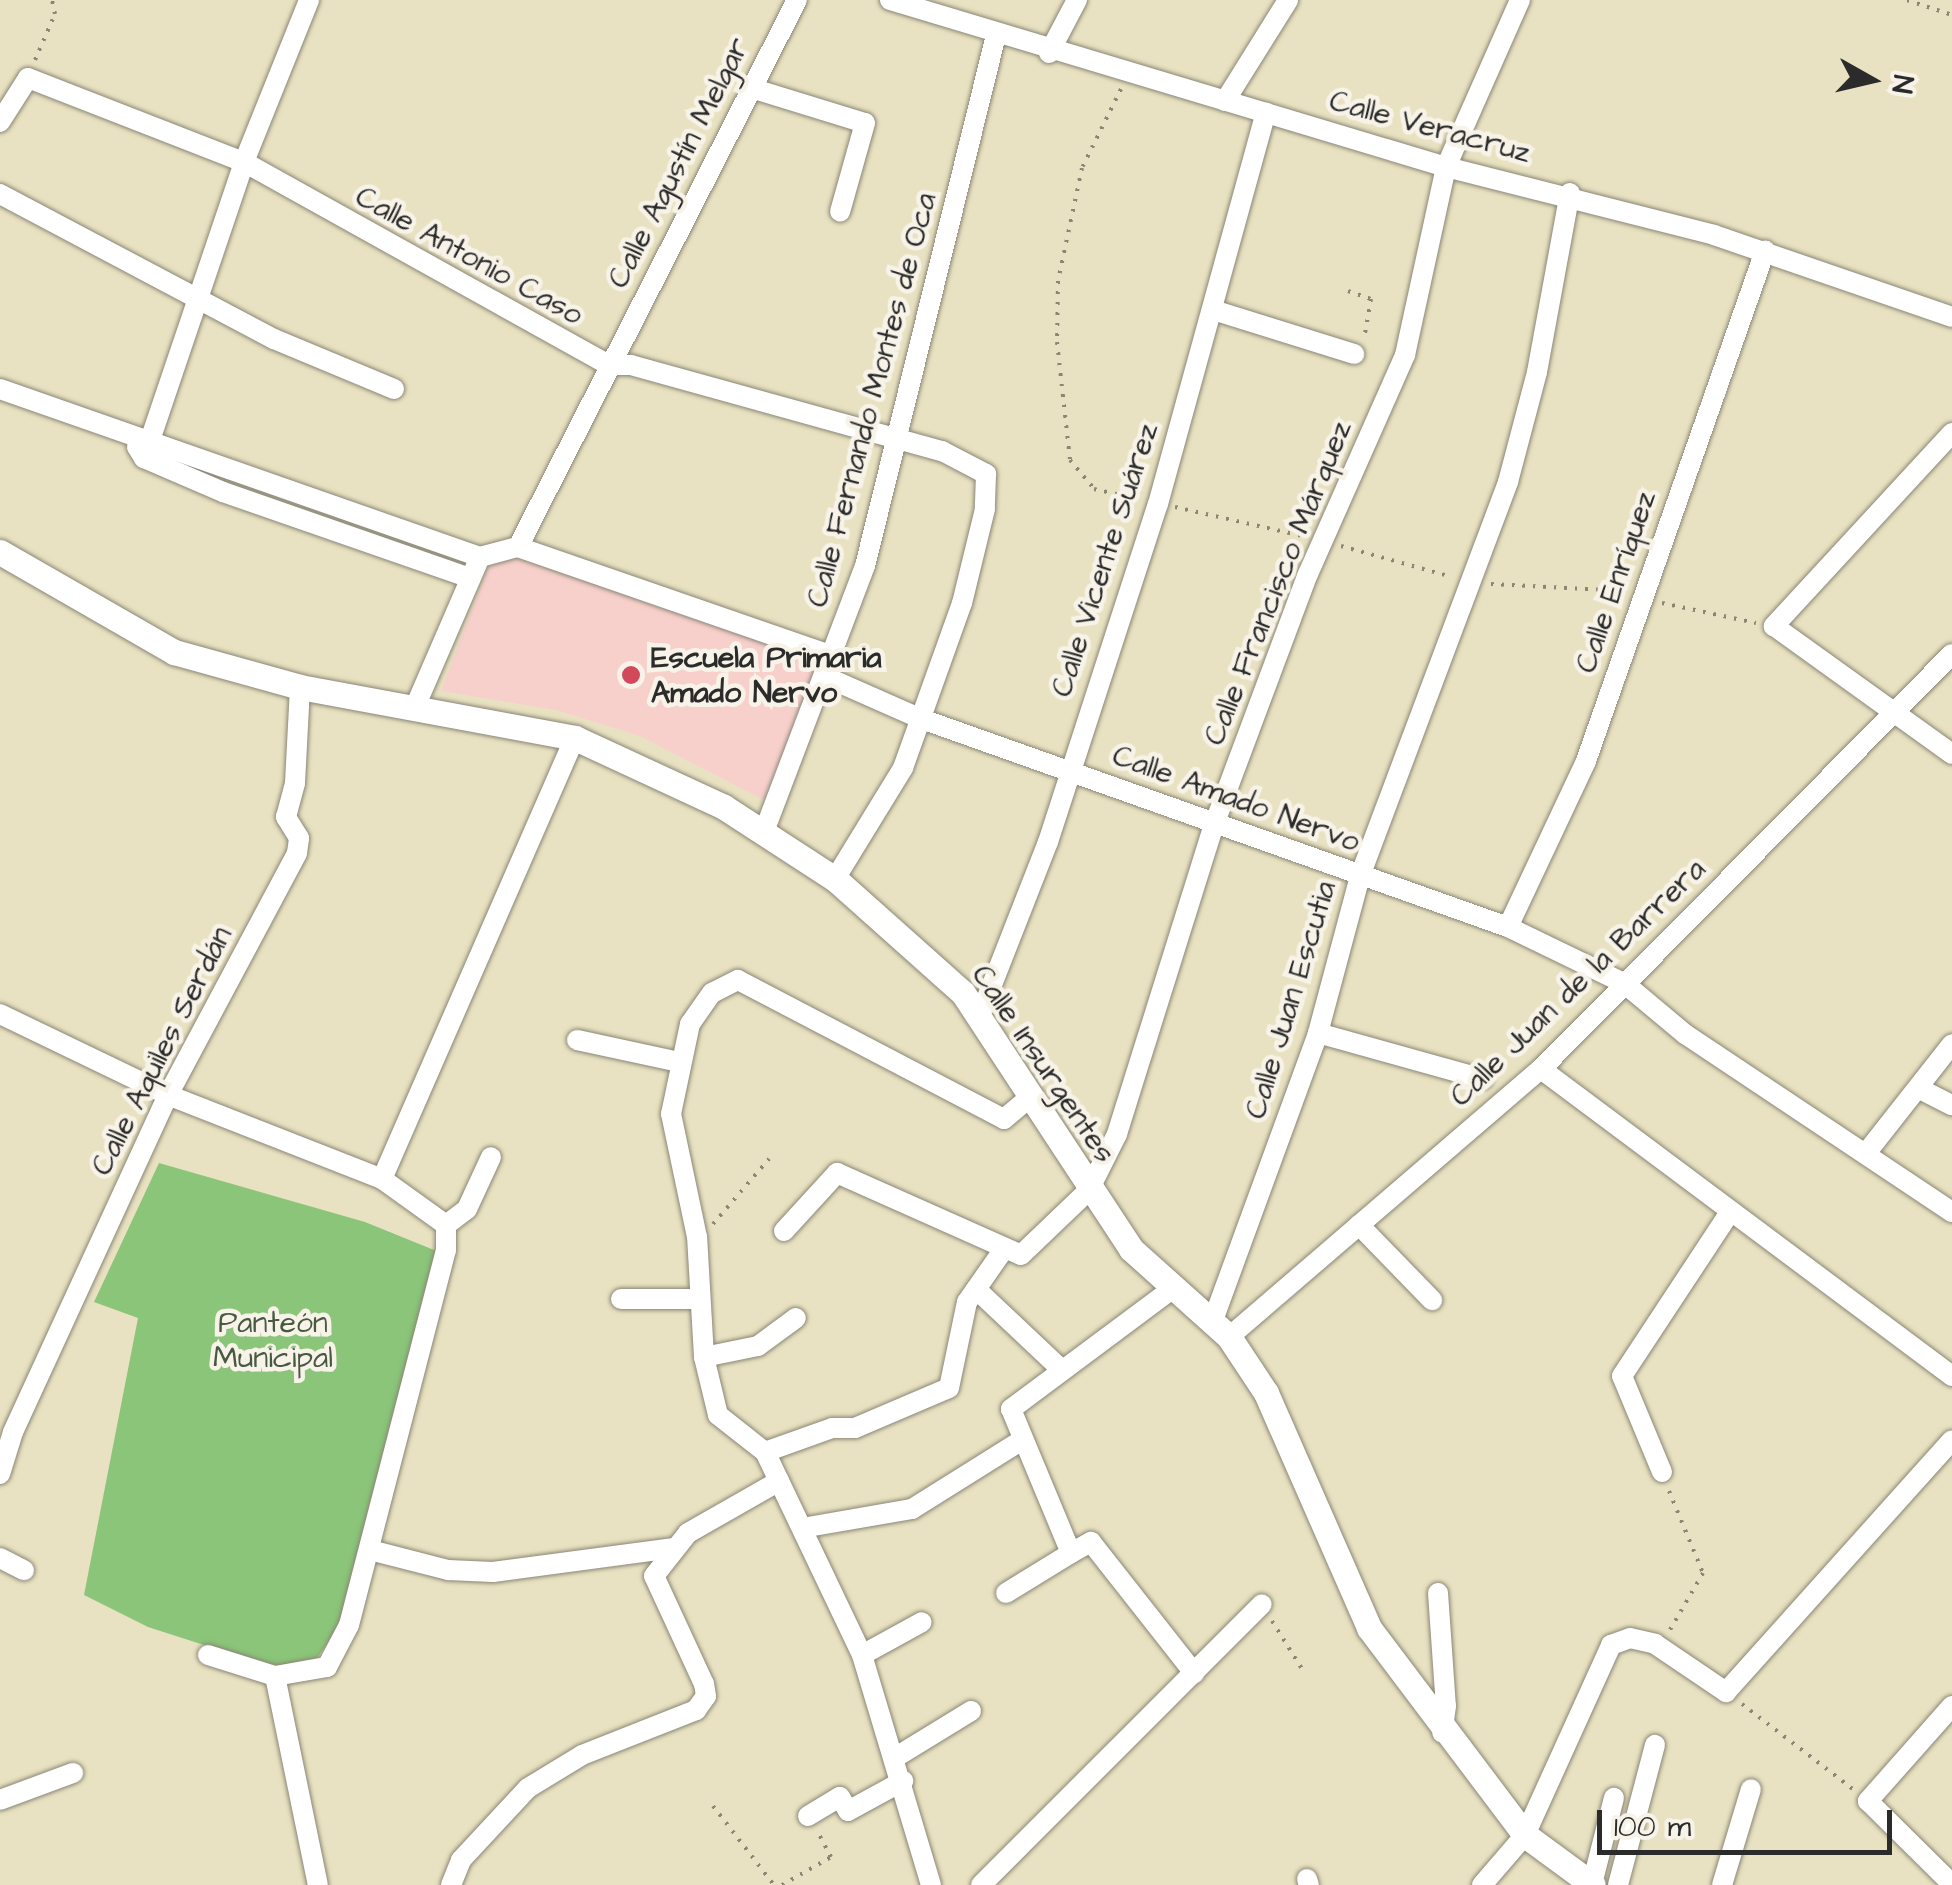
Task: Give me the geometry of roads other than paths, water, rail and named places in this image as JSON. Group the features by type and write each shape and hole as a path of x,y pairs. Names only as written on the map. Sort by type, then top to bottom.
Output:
{"main road":[{"name":"Calle Insurgentes","path":"0,552 174,652 300,688 416,706 574,738 765,829 835,879 962,993 1089,1190 1132,1249 1220,1330 1266,1393 1369,1628 1442,1732 1525,1836 1593,1884"}],"street":[{"path":"144,458 244,162 310,0"},
{"name":"Calle Agustín Melgar","path":"518,547 797,0"},
{"name":"Calle Veracruz","path":"890,0 1050,53 1446,167 1570,193 1765,252 1952,317"},
{"path":"1050,53 1077,0"},
{"path":"1225,101 1288,0"},
{"name":"Calle Francisco Márquez","path":"1004,1250 1021,1255 1089,1190 1117,1134 1214,825 1323,541 1406,354 1446,167 1520,0"},
{"name":"Calle Fernando Montes de Oca","path":"765,829 826,678 898,440 996,35"},
{"name":"Calle Antonio Caso","path":"3,116 28,78 244,162 608,365 631,365 942,451 986,474 985,508 962,603 918,718"},
{"path":"750,88 865,123 840,212"},
{"name":"Calle Vicente Suárez","path":"978,1018 1048,842 1067,769 1158,504 1266,113"},
{"name":"Calle Juan Escutia","path":"1220,1330 1318,1034 1360,876 1424,715 1467,582 1508,482 1537,372 1570,193"},
{"path":"0,194 274,338 394,389"},
{"name":"Calle Enríquez","path":"1508,927 1586,760 1765,252"},
{"path":"1212,310 1354,354"},
{"path":"0,390 130,438 152,438 302,509 470,578"},
{"path":"1952,433 1774,626 1897,709 1952,754"},
{"path":"130,438 144,458 302,509 480,556 518,547 833,656"},
{"path":"416,706 480,556"},
{"name":"Calle Juan de la Barrera","path":"1220,1330 1359,1225 1541,1069 1952,654"},
{"name":"Calle Amado Nervo","path":"826,678 918,718 1508,927 1624,983 1765,1090 1867,1152 1952,1212"},
{"name":"Calle Aquiles Serdán","path":"4,1452 168,1095 297,853 299,838 286,816 296,784 300,688"},
{"path":"835,879 903,768 918,718"},
{"path":"382,1179 574,738"},
{"path":"932,1885 862,1655 765,1452 718,1415 704,1358 697,1238 671,1114 690,1024 712,993 738,980 1004,1119 1030,1098"},
{"path":"0,1014 168,1095 382,1179 446,1224"},
{"path":"1318,1034 1483,1079"},
{"path":"576,1040 679,1062"},
{"path":"1867,1152 1952,1044"},
{"path":"1541,1069 1952,1376"},
{"path":"1918,1088 1952,1104"},
{"path":"446,1224 467,1209 491,1157"},
{"path":"765,1452 832,1428 855,1428 948,1388 967,1302 1004,1250 837,1173 784,1232"},
{"path":"1662,1472 1622,1376 1730,1212"},
{"path":"208,1655 275,1676 327,1667 349,1625 370,1550 446,1250 446,1224"},
{"path":"1359,1225 1432,1300"},
{"path":"976,1289 1062,1370"},
{"path":"1071,1553 1011,1410 1172,1289"},
{"path":"621,1299 700,1299"},
{"path":"704,1358 758,1346 796,1318"},
{"path":"802,1528 912,1509 1022,1440"},
{"path":"1482,1885 1525,1836 1592,1683 1618,1639 1655,1644 1726,1692 1952,1440"},
{"path":"450,1885 461,1860 528,1788 582,1755 696,1710 706,1696 654,1576 674,1548 713,1514 780,1481"},
{"path":"1006,1593 1091,1542 1194,1674"},
{"path":"370,1550 448,1570 493,1572 674,1548"},
{"path":"0,1558 24,1570"},
{"path":"1438,1594 1446,1706 1442,1732"},
{"path":"981,1885 1262,1604"},
{"path":"862,1655 922,1622"},
{"path":"275,1676 318,1885"},
{"path":"1952,1706 1868,1800 1952,1884"},
{"path":"896,1757 970,1710"},
{"path":"1618,1885 1655,1746"},
{"path":"0,1800 72,1773"},
{"path":"808,1816 840,1797 848,1811 903,1782"},
{"path":"1722,1885 1752,1789"},
{"path":"1593,1884 1614,1798"}],"place":[{"name":"Escuela Primaria Amado Nervo","path":"631,675"}],"park label":[{"name":"Panteón Municipal","path":"273,1340"}]}
